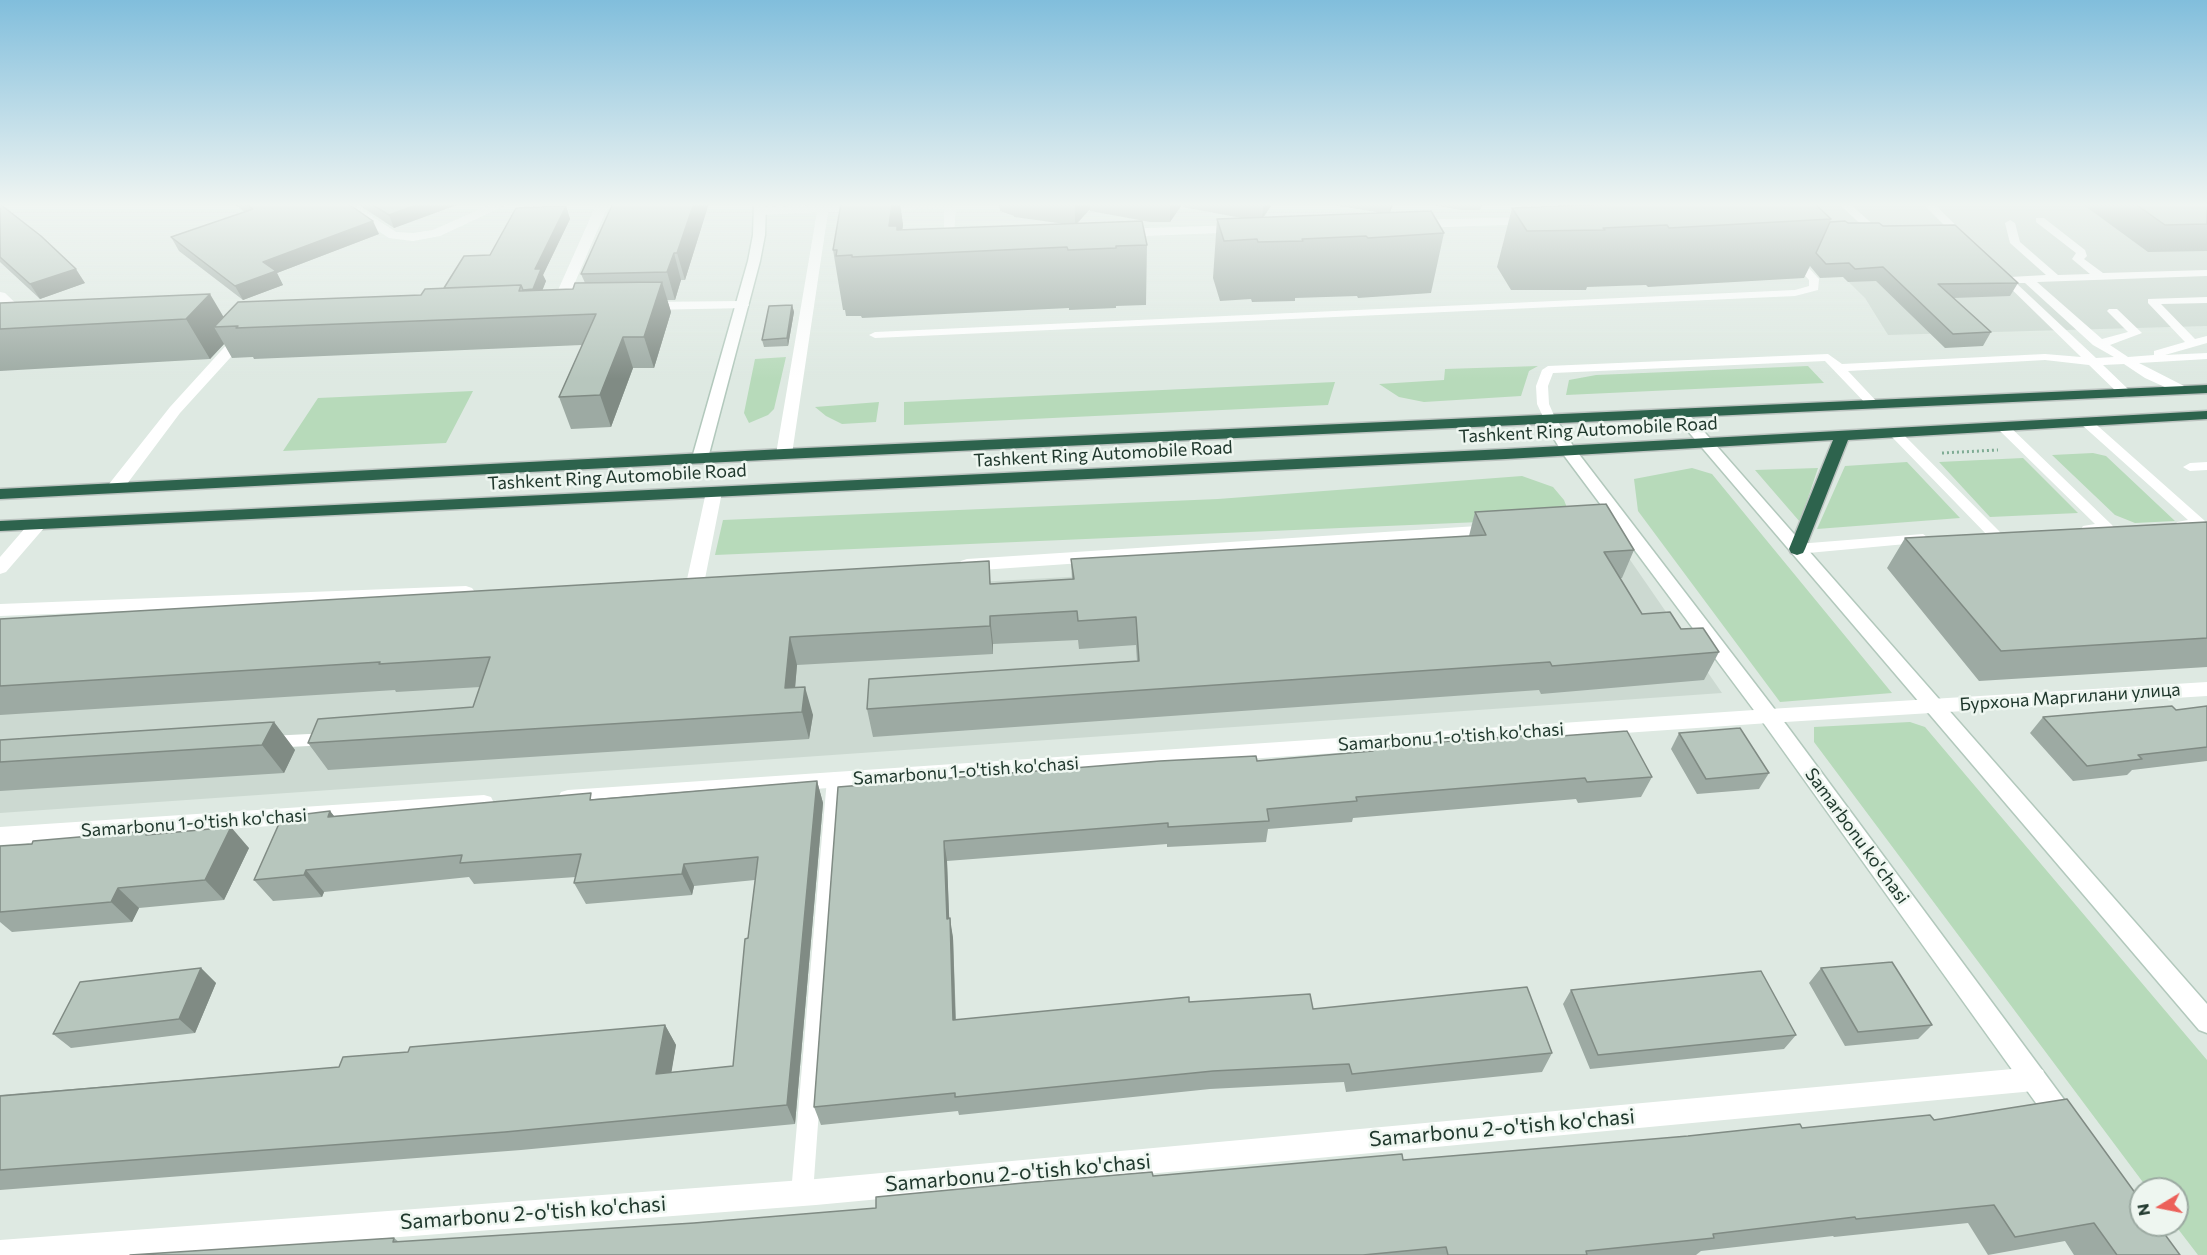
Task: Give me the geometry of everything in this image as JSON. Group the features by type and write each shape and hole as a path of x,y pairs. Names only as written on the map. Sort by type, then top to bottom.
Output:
{"highway":[{"name":"Tashkent Ring Automobile Road","path":"0,526 714,492 1195,453 1550,420 2207,388"},
{"name":"Tashkent Ring Automobile Road","path":"0,494 784,454 1568,451 2207,415"},
{"path":"1797,549 1842,436"}],"street":[{"path":"557,308 577,262"},
{"path":"699,459 753,262"},
{"path":"784,454 815,262"},
{"path":"0,296 34,328 11,330"},
{"path":"626,307 742,305"},
{"path":"115,488 175,410 258,318"},
{"path":"1680,413 2207,1022"},
{"name":"Samarbonu ko'chasi","path":"1550,420 1568,451 1769,716 2074,1134"},
{"path":"714,492 689,584 719,582"},
{"path":"1597,524 1621,522"},
{"path":"0,568 38,524"},
{"path":"956,566 1514,529"},
{"path":"0,610 479,592"},
{"name":"Бурхона Маргилани улица","path":"1933,706 2207,689"},
{"name":"Samarbonu 1-o'tish ko'chasi","path":"549,799 1933,706"},
{"name":"Samarbonu 1-o'tish ko'chasi","path":"0,837 501,802"},
{"name":"Samarbonu 2-o'tish ko'chasi","path":"0,1254 802,1193 2034,1079"}],"lane":[{"path":"875,336 1795,293 1814,288 1814,279 1798,262"},
{"path":"2036,262 2055,278"},
{"path":"2080,262 2100,276"},
{"path":"1990,263 2125,393"},
{"path":"2007,279 2207,273"},
{"path":"2027,279 2099,343 2149,375 2182,390"},
{"path":"2192,343 2152,302 2207,300"},
{"path":"2076,345 2099,343 2136,333 2113,311"},
{"path":"2129,361 2207,339"},
{"path":"1839,368 2045,357 2094,362 2204,356"},
{"path":"1550,420 1543,404 1542,386 1548,370 1828,357 1873,404"},
{"path":"2086,422 2200,524 2165,526"},
{"path":"2003,427 2113,528 2073,530"},
{"path":"1895,433 2000,534 1971,536"},
{"path":"2190,467 2207,466"},
{"path":"1797,549 1936,538"},
{"path":"250,744 345,738"},
{"path":"802,1193 835,780"}],"path":[{"path":"1917,454 2026,449"}],"shaded area":[{"path":"1828,262 2207,262 2207,326 1888,335 1865,298"},
{"path":"1606,525 1722,693 0,813 0,636 1430,557"}],"green space":[{"path":"786,357 774,409 768,415 749,423 744,413 755,359"},
{"path":"1538,366 1529,371 1521,396 1424,402 1399,397 1379,384 1444,380 1445,369"},
{"path":"1808,366 1824,383 1566,395 1569,380 1596,375"},
{"path":"1335,382 1328,405 904,425 904,402"},
{"path":"473,391 446,443 283,451 318,398"},
{"path":"879,402 876,422 842,424 815,407"},
{"path":"2093,453 2106,456 2175,521 2135,523 2115,515 2052,455"},
{"path":"2023,458 2078,513 1990,517 1939,462"},
{"path":"1907,462 1960,518 1817,529 1845,466"},
{"path":"1692,468 1712,474 1892,693 1780,702 1638,511 1634,479"},
{"path":"1818,468 1800,522 1755,470"},
{"path":"1522,476 1553,487 1564,500 1569,513 1549,519 715,555 723,520 1218,499"},
{"path":"1910,722 1925,727 2207,1060 2207,1255 2198,1255 2184,1237 2189,1237 2189,1177 2139,1177 1814,742 1814,727"}],"building":[{"path":"5,262 68,262 76,269 30,284"},
{"path":"203,262 264,262 276,271 235,286"},
{"path":"461,262 539,262 535,269 541,269 533,289 523,290 521,285 444,288"},
{"path":"587,262 671,262 667,272 581,274"},
{"path":"1824,262 1995,262 2018,283 1938,284 1991,332 1953,334 1883,267 1855,269 1849,263 1826,264"},
{"path":"662,282 644,337 623,337 600,395 559,397 596,314 214,327 238,302 421,295 425,289 521,285 519,291 573,289 575,283"},
{"path":"210,294 186,319 0,329 0,303"},
{"path":"792,305 787,338 762,340 769,306"},
{"path":"1606,504 1634,550 1604,552 1642,614 1670,612 1681,629 1703,628 1719,652 1552,666 1550,662 867,709 869,679 1139,661 1136,617 1078,621 1077,611 990,616 990,626 790,637 785,688 805,687 802,712 308,743 318,719 473,707 490,657 0,686 0,619 989,561 990,584 1074,579 1071,559 1486,535 1475,512"},
{"path":"2207,522 2207,638 2001,651 1905,538"},
{"path":"2172,706 2176,710 2207,706 2207,747 2138,755 2142,759 2087,766 2043,717"},
{"path":"274,722 262,745 0,762 0,740"},
{"path":"1740,728 1769,773 1706,779 1679,733"},
{"path":"1627,731 1652,777 1587,782 1585,778 1356,797 1357,801 1267,809 1269,821 1168,827 1168,823 944,841 947,919 950,918 953,1020 1189,997 1189,1002 1310,994 1313,1009 1527,987 1552,1053 1352,1074 1349,1064 1213,1071 955,1097 955,1093 814,1107 838,787 1160,761 1256,756 1257,761 1373,751 1372,747 1533,735 1534,738"},
{"path":"817,781 787,1105 505,1132 0,1170 0,1096 339,1067 343,1057 408,1052 410,1047 665,1025 656,1074 733,1066 745,939 748,938 758,857 684,864 682,874 574,883 581,854 460,863 462,855 306,870 304,875 254,880 282,817 330,811 328,817 591,793 590,800"},
{"path":"231,827 205,880 118,888 111,902 0,912 0,846 148,831 146,835"},
{"path":"1892,962 1932,1025 1858,1032 1821,968"},
{"path":"201,968 179,1019 53,1034 80,982"},
{"path":"1761,971 1796,1035 1598,1055 1571,990"},
{"path":"2067,1099 2129,1184 2129,1237 2167,1237 2180,1255 2117,1255 2094,1223 2015,1237 1994,1205 1856,1219 1855,1217 1713,1234 1714,1238 1586,1251 1587,1255 1448,1255 1446,1247 1363,1255 130,1255 394,1238 393,1242 694,1223 876,1208 876,1197 1152,1172 1153,1176 1402,1154 1403,1160 1688,1136 1800,1124 1802,1128 1930,1115 1934,1120"}]}
